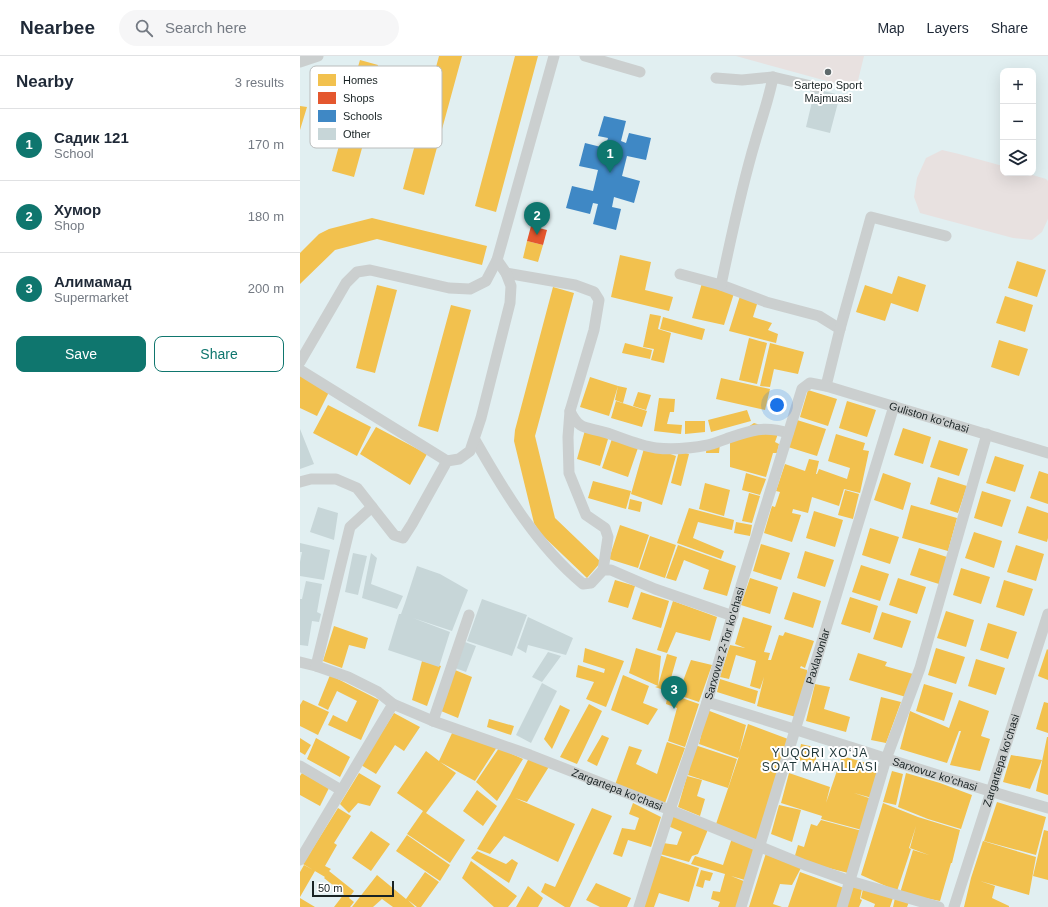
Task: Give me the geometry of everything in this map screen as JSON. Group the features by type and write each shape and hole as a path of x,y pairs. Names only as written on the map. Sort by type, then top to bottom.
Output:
{"street":[{"path":"300,62 318,56"},
{"path":"300,362 346,283 357,272 370,270 449,288 470,289 486,281 497,260 554,56"},
{"path":"585,56 640,72"},
{"path":"721,285 734,224 773,77"},
{"path":"716,78 742,80 773,77 820,88"},
{"path":"826,386 871,217 946,236"},
{"path":"300,370 447,462 459,459 470,451 475,440 510,303 511,286 506,273 497,260"},
{"path":"475,440 516,507 540,540 574,577 583,584 591,583 603,570 608,537 605,528 586,515 569,473 568,437 570,411 594,330 599,300 594,292 575,285 506,273"},
{"path":"680,274 721,285 766,302 819,316 840,329"},
{"name":"Guliston ko'chasi","path":"810,383 826,386 1048,453"},
{"name":"Sarxovuz 2-Tor ko'chasi","path":"639,907 707,702 802,389 810,383"},
{"name":"Paxlavonlar","path":"741,907 894,406"},
{"path":"570,411 575,421 583,427 599,430 656,448 682,448 710,445 762,428 776,429 788,433"},
{"path":"842,907 886,759 920,668 987,434"},
{"path":"300,482 311,479 336,479 356,488 394,535 402,538 412,524 447,462"},
{"path":"316,666 350,527 372,507"},
{"path":"603,570 611,570 656,589 732,616"},
{"path":"433,721 468,615"},
{"name":"Zargartepa ko'chasi","path":"954,907 990,792 1047,620"},
{"name":"Zargartepa ko'chasi","path":"300,662 348,677 378,692 393,704 433,721 530,755 805,865 939,907"},
{"name":"Sarxovuz ko'chasi","path":"707,702 796,728 886,759 990,792 1048,808"},
{"path":"300,860 393,704"},
{"path":"300,766 341,790"}],"shaded area":[{"name":"Sartepo Sport Majmuasi","path":"736,56 864,56 856,89"},
{"path":"942,150 1000,165 1000,176 1036,176 1046,179 1048,181 1048,219 1042,232 1032,240 1013,238 920,213 914,197 917,178 926,158"}],"building: Homes":[{"path":"439,56 462,56 442,129 442,66 436,66"},
{"path":"515,56 538,56 496,212 475,206"},
{"path":"360,60 378,65 378,66 358,66"},
{"path":"300,106 307,107 300,130"},
{"path":"338,148 362,148 354,177 332,171"},
{"path":"414,148 437,148 424,195 403,189"},
{"path":"372,218 487,246 482,265 377,239 335,250 300,284 300,253 319,234 329,229"},
{"path":"527,241 543,245 538,262 523,258"},
{"path":"620,255 651,262 645,290 673,297 669,311 611,297"},
{"path":"1017,261 1046,270 1037,297 1008,288"},
{"path":"898,276 926,285 918,312 891,303 885,321 856,312 865,285 892,294"},
{"path":"702,283 735,290 724,325 692,318"},
{"path":"377,285 397,290 375,373 356,368"},
{"path":"553,287 574,293 535,436 555,518 601,562 587,578 540,533 534,523 514,441 515,430"},
{"path":"740,296 758,301 753,317 772,323 768,330 778,334 776,343 729,331"},
{"path":"1005,296 1033,305 1025,332 996,323"},
{"path":"451,305 471,310 438,432 418,426"},
{"path":"650,314 661,316 658,329 671,333 664,363 651,360 654,349 643,347"},
{"path":"663,317 705,329 702,340 660,329"},
{"path":"749,338 767,343 757,384 739,380"},
{"path":"999,340 1028,349 1019,376 991,367"},
{"path":"625,343 652,350 650,359 622,353"},
{"path":"770,343 804,352 798,374 774,369 770,387 760,386"},
{"path":"300,372 331,388 317,416 300,408"},
{"path":"590,377 618,386 609,416 580,407"},
{"path":"721,378 770,389 765,410 716,399"},
{"path":"618,386 627,388 623,403 615,400"},
{"path":"808,390 837,399 828,426 800,417"},
{"path":"638,392 651,395 646,410 633,406"},
{"path":"659,398 675,399 674,412 670,412 667,424 682,425 681,434 654,431"},
{"path":"616,401 647,411 642,427 611,418"},
{"path":"847,401 876,410 867,437 839,428"},
{"path":"328,405 371,427 357,456 313,433"},
{"path":"747,410 751,421 711,432 708,420"},
{"path":"797,420 826,429 817,456 788,447"},
{"path":"685,421 705,421 705,432 685,434"},
{"path":"587,423 611,429 600,466 577,459"},
{"path":"754,423 779,431 775,442 779,444 777,453 773,453 766,477 730,467 730,439"},
{"path":"376,427 427,454 410,485 360,454"},
{"path":"903,428 931,437 923,464 894,455"},
{"path":"614,433 640,442 628,477 602,468"},
{"path":"836,434 865,443 863,450 869,451 860,493 844,489 839,506 812,497 808,513 793,509 792,513 801,515 792,542 764,533 772,506 775,507 780,492 776,491 785,464 805,471 809,459 819,461 816,474 819,469 847,479 850,468 828,461"},
{"path":"939,440 968,449 959,476 930,467"},
{"path":"707,442 720,443 719,453 706,453"},
{"path":"645,445 676,456 662,505 631,494"},
{"path":"679,451 689,454 681,486 671,483"},
{"path":"995,456 1024,465 1015,492 986,483"},
{"path":"1039,471 1048,474 1048,504 1030,498"},
{"path":"746,473 766,479 760,495 742,490"},
{"path":"883,473 911,483 903,510 874,500"},
{"path":"938,477 967,486 958,513 930,504"},
{"path":"593,481 631,491 626,509 588,498"},
{"path":"705,483 730,490 724,516 699,509"},
{"path":"845,490 859,494 853,519 838,515"},
{"path":"982,491 1011,500 1002,527 974,518"},
{"path":"749,493 760,496 752,523 742,521"},
{"path":"630,499 642,502 640,512 628,509"},
{"path":"911,505 957,518 948,551 902,538"},
{"path":"1027,506 1048,513 1047,542 1018,533"},
{"path":"689,508 734,520 732,530 698,522 693,538 724,551 721,559 677,543"},
{"path":"814,511 843,520 835,547 806,538"},
{"path":"736,522 752,525 750,536 734,533"},
{"path":"620,525 649,535 638,568 609,559"},
{"path":"870,528 899,537 890,564 862,555"},
{"path":"974,532 1002,541 994,568 965,558"},
{"path":"650,536 676,545 665,578 639,569"},
{"path":"761,544 790,553 781,580 753,571"},
{"path":"678,545 736,566 727,596 703,589 709,570 684,560 676,581 666,578"},
{"path":"1016,545 1044,554 1036,581 1007,572"},
{"path":"919,548 947,557 939,584 910,575"},
{"path":"805,551 834,560 825,587 797,578"},
{"path":"861,565 889,574 880,601 852,592"},
{"path":"961,568 990,577 981,604 953,595"},
{"path":"750,578 778,587 770,614 741,605"},
{"path":"898,578 926,587 917,614 889,605"},
{"path":"615,580 635,586 628,608 608,602"},
{"path":"1004,580 1033,589 1024,616 996,607"},
{"path":"641,592 669,601 661,628 632,619"},
{"path":"793,592 821,601 813,628 784,619"},
{"path":"850,597 878,606 870,633 841,624"},
{"path":"673,601 717,617 710,641 676,632 667,653 657,650"},
{"path":"946,611 974,620 966,647 937,638"},
{"path":"882,612 911,621 902,648 873,639"},
{"path":"743,617 772,626 764,652 770,653 768,660 771,660 779,635 783,636 785,632 814,641 805,668 801,666 800,668 807,670 807,679 796,717 757,706 764,677 760,689 750,686 756,661 736,655 729,679 720,677 730,645 745,648 735,644"},
{"path":"988,623 1017,632 1008,659 980,650"},
{"path":"334,626 368,638 365,649 349,645 342,668 323,661"},
{"path":"585,648 624,661 606,707 586,699 594,682 576,677 578,665 604,673 605,669 583,662"},
{"path":"636,648 661,656 658,686 629,673"},
{"path":"936,648 965,657 956,684 928,675"},
{"path":"1047,649 1048,650 1048,680 1038,676"},
{"path":"858,653 887,662 885,666 913,674 906,697 849,680"},
{"path":"667,654 677,657 671,678 683,681 691,660 712,665 699,702 655,687 658,686"},
{"path":"976,659 1005,668 996,695 968,686"},
{"path":"422,661 441,666 427,706 412,700"},
{"path":"455,670 472,677 458,718 441,711"},
{"path":"330,675 379,700 361,740 328,725 333,715 347,722 357,701 337,691 328,710 318,705"},
{"path":"623,675 649,686 643,703 658,709 648,725 611,710"},
{"path":"720,679 758,691 755,704 717,692"},
{"path":"815,684 830,687 824,709 850,717 846,732 806,721"},
{"path":"924,684 953,693 944,721 916,711"},
{"path":"668,693 699,704 685,747 668,741 677,708 666,704"},
{"path":"881,697 901,702 886,743 871,740"},
{"path":"303,700 329,712 318,735 300,726 300,705"},
{"path":"959,700 989,711 981,736 990,739 980,771 950,765 961,731 959,731 947,763 900,749 910,711 949,728"},
{"path":"1044,702 1048,703 1048,733 1036,729"},
{"path":"589,704 602,711 577,764 560,757"},
{"path":"560,705 570,710 552,749 544,739"},
{"path":"707,710 746,725 739,753 748,724 788,739 758,843 715,827 739,756 738,758 699,744"},
{"path":"394,713 420,727 404,751 395,745 376,774 361,765"},
{"path":"489,719 514,726 511,735 487,727"},
{"path":"453,731 497,747 475,781 440,762 456,773 426,813 465,840 450,863 407,834 423,811 397,793 426,751 439,761"},
{"path":"602,735 609,738 597,766 587,761"},
{"path":"1048,737 1048,795 1036,791"},
{"path":"300,738 311,745 305,755 300,752"},
{"path":"316,738 350,757 340,777 307,759"},
{"path":"667,742 685,748 665,803 615,785 629,746 642,750 636,764 657,774"},
{"path":"801,744 818,748 815,764 798,760"},
{"path":"695,745 737,759 728,788 688,775"},
{"path":"499,748 523,759 497,801 476,782"},
{"path":"1011,755 1042,760 1030,789 1003,782"},
{"path":"530,756 550,765 527,802 515,798 575,824 558,862 504,836 490,854 477,849 510,795"},
{"path":"842,756 881,767 872,798 854,793 872,799 862,830 821,819 822,816 781,803 789,773 830,787 826,803"},
{"path":"892,771 903,774 896,805 883,802"},
{"path":"302,773 329,788 320,806 300,795 300,776"},
{"path":"359,773 381,786 370,806 358,803 349,813 340,804"},
{"path":"906,773 940,783 972,795 961,829 928,819 898,807"},
{"path":"687,776 702,780 697,796 705,799 700,816 678,807"},
{"path":"477,790 497,806 483,826 463,811"},
{"path":"997,802 1046,817 1036,855 984,841"},
{"path":"633,803 661,817 651,847 628,840 622,857 613,854 622,828 635,830 639,818 629,814"},
{"path":"883,803 918,817 960,830 952,863 940,901 900,893 913,850 929,855 910,848 916,826 909,848 911,849 897,891 861,875"},
{"path":"779,805 801,810 792,842 771,834"},
{"path":"338,808 351,816 334,843 337,845 325,866 331,869 329,871 354,891 349,898 354,902 350,907 334,907 344,894 324,878 325,877 303,864"},
{"path":"592,808 612,816 570,907 565,907 541,892 545,883 555,887"},
{"path":"672,812 709,827 698,854 692,856 689,862 660,854 663,843 677,845 682,832 668,826"},
{"path":"821,820 862,831 852,874 794,859 798,845 804,847 811,824 817,826"},
{"path":"1044,830 1048,831 1048,880 1033,876"},
{"path":"371,831 390,844 371,871 352,858"},
{"path":"407,835 450,865 440,881 396,851"},
{"path":"732,838 756,846 745,880 731,876 746,882 737,907 718,907 720,902 711,899 713,891 720,892 725,874 691,864 695,856 723,865"},
{"path":"983,841 1036,857 1029,895 980,881 995,886 992,898 1009,907 964,907 971,878"},
{"path":"477,851 506,864 512,859 518,863 509,883 471,858"},
{"path":"766,853 802,866 792,885 780,884 773,904 782,907 749,907"},
{"path":"659,855 699,868 689,902 659,893 654,907 643,907"},
{"path":"471,861 517,896 508,907 494,907 462,878"},
{"path":"304,865 315,871 300,897 300,872"},
{"path":"701,870 713,873 710,881 705,880 703,888 696,886"},
{"path":"425,872 439,882 421,907 417,907 408,900 415,907 393,907 382,899 373,907 352,907 377,875 406,899"},
{"path":"800,872 844,888 838,907 788,907"},
{"path":"596,883 631,898 627,907 600,907 586,900"},
{"path":"852,885 862,889 860,899 862,900 859,907 845,907"},
{"path":"528,886 543,898 538,907 516,907"},
{"path":"863,889 893,898 890,907 874,907 875,904 861,898"},
{"path":"300,898 315,907 300,907"},
{"path":"895,898 909,902 907,907 893,907"}],"building: Shops":[{"path":"531,226 547,230 543,245 527,241"}],"building: Schools":[{"path":"604,116 626,121 621,141 626,143 629,133 651,138 646,160 627,156 622,176 640,181 634,203 614,197 612,207 621,209 616,230 593,224 598,204 593,203 590,214 566,208 572,186 593,191 598,170 579,166 585,143 605,148 608,138 598,136"}],"building: Other":[{"path":"815,89 840,95 830,133 806,127"},
{"path":"300,429 314,464 300,469"},
{"path":"318,507 338,513 334,540 310,532"},
{"path":"300,543 330,550 324,580 300,576 302,552 300,552"},
{"path":"353,553 367,556 358,595 345,592"},
{"path":"371,553 377,558 371,584 403,596 397,609 362,598"},
{"path":"417,566 440,574 468,590 452,631 413,618 450,632 439,667 388,650 399,614 401,614"},
{"path":"306,581 322,584 317,612 321,614 319,622 312,621 308,646 300,645 300,599 302,599"},
{"path":"482,599 527,615 512,656 467,641"},
{"path":"528,617 573,638 566,655 528,645 526,653 517,648"},
{"path":"465,642 476,646 466,672 455,668"},
{"path":"548,652 561,656 542,682 532,677"},
{"path":"542,683 557,691 531,743 516,735"}],"place":[{"name":"Sartepo Sport Majmuasi","path":"828,72"},
{"name":"Садик 121","path":"610,173"},
{"name":"Хумор","path":"537,235"},
{"name":"Алимамад","path":"674,709"}],"district":[{"name":"YUQORI XO‘JA SOAT MAHALLASI","path":"820,760"}]}
